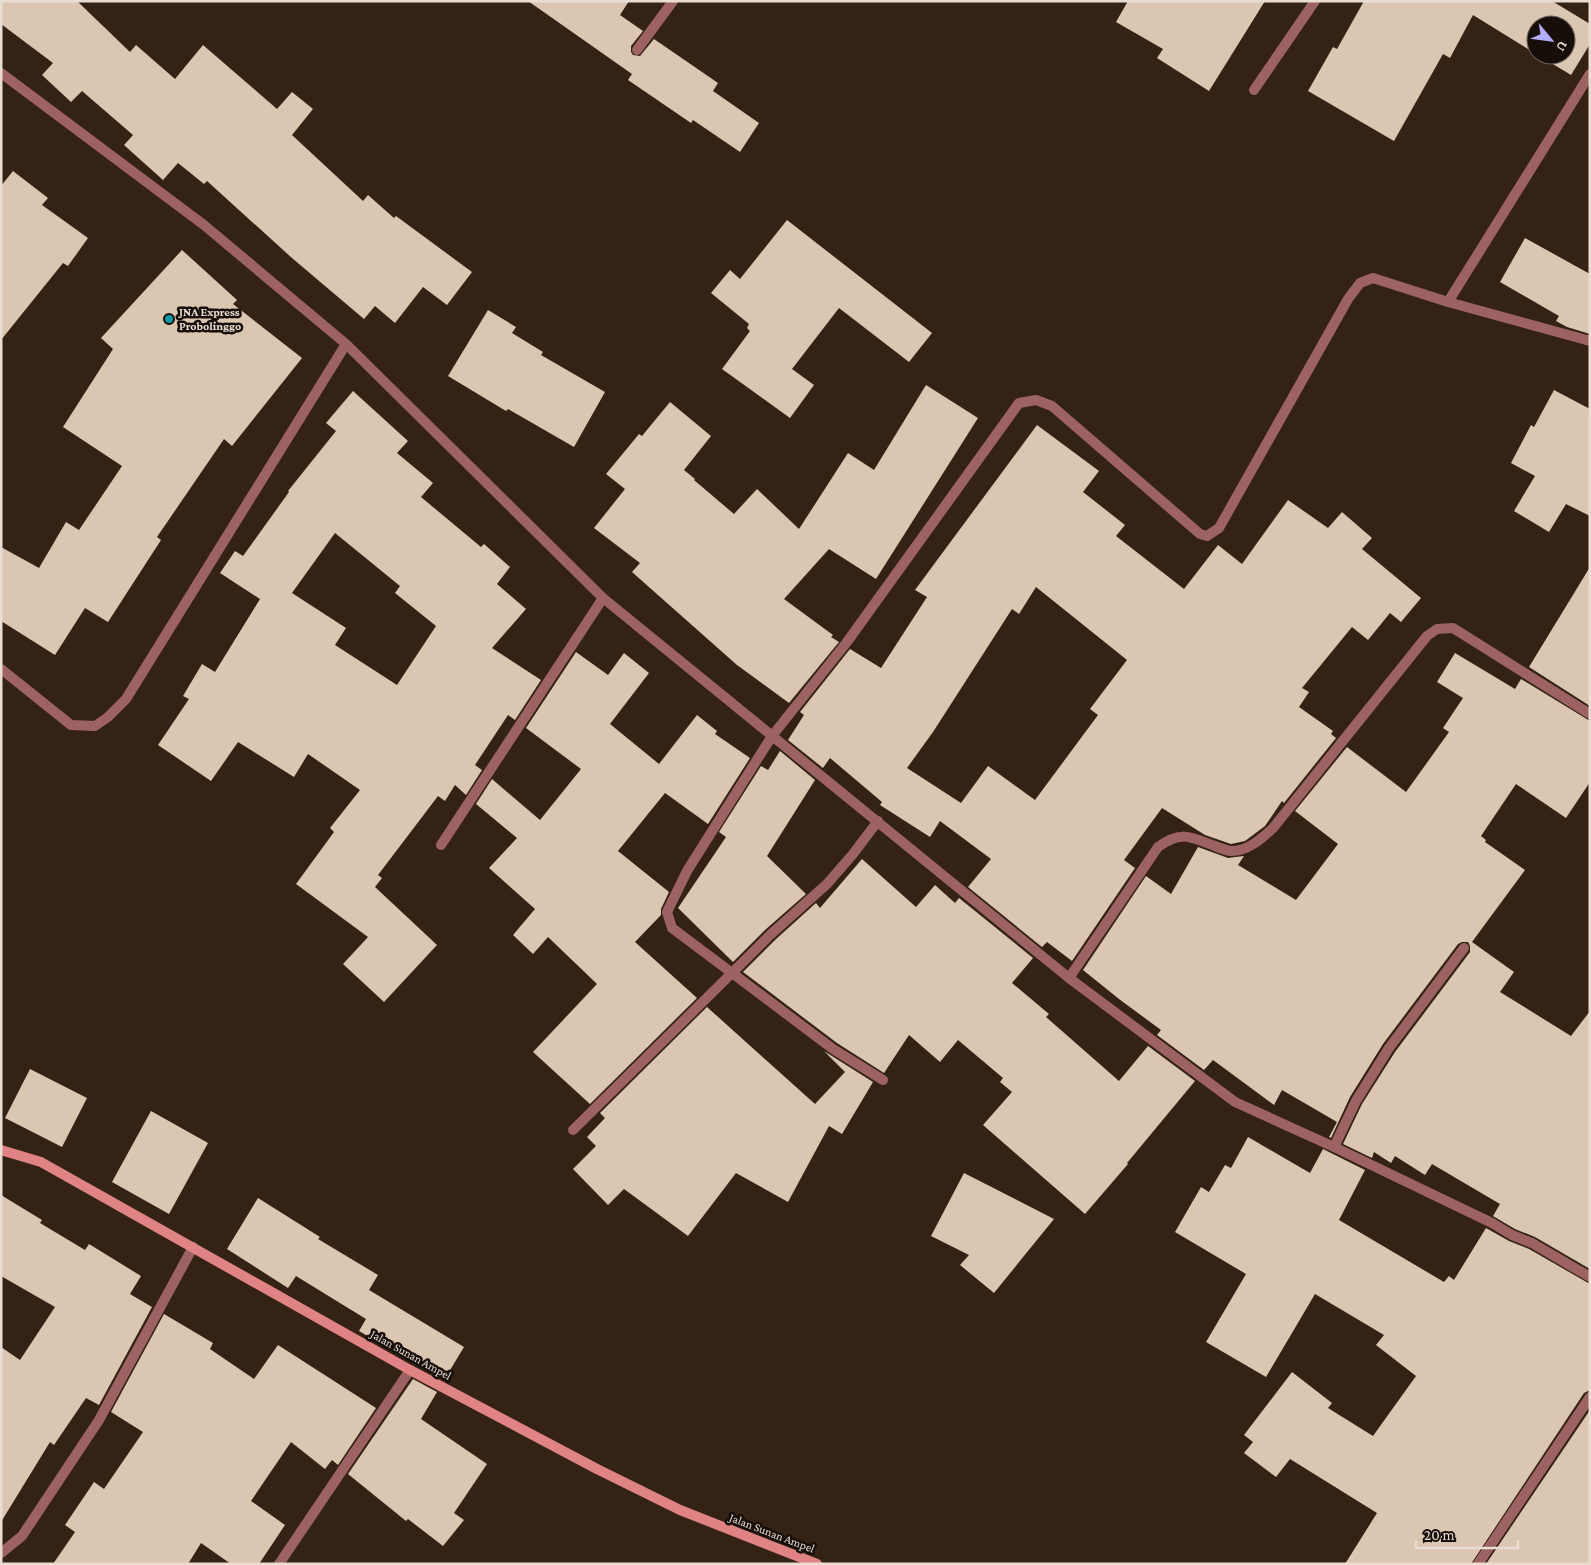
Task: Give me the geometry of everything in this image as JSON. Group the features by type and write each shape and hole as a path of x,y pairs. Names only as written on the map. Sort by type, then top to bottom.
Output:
{"main road":[{"name":"Jalan Sunan Ampel","path":"1,1150 40,1162 410,1370 597,1469 680,1510 817,1564"}],"street":[{"path":"637,50 673,1"},
{"path":"1254,90 1314,1"},
{"path":"1,73 204,225 346,344 603,598 1069,978 1235,1102 1492,1223 1512,1235 1532,1243 1590,1277"},
{"path":"1448,302 1590,74"},
{"path":"884,1080 833,1049 672,928 667,912 687,871 772,736 847,642 1019,403 1036,400 1052,406 1200,534 1208,536 1219,528 1348,299 1360,283 1373,278 1448,302 1590,341"},
{"path":"1,669 71,725 95,726 108,717 126,699 346,344"},
{"path":"441,844 603,598"},
{"path":"1069,978 1158,848 1169,839 1181,836 1229,851 1243,849 1260,841 1273,828 1427,636 1437,629 1453,628 1590,714"},
{"path":"573,1130 770,935 826,884 853,854 878,821"},
{"path":"1334,1147 1356,1101 1388,1048 1464,948"},
{"path":"1,1553 22,1536 99,1420 192,1247"},
{"path":"279,1564 410,1370"},
{"path":"1478,1564 1590,1397"}],"building":[{"path":"1,1 77,1 130,52 136,45 175,79 203,45 277,109 292,92 313,109 292,135 363,201 368,195 394,218 396,216 472,272 447,305 423,287 395,323 375,306 364,319 292,258 207,181 204,184 178,163 163,180 124,145 133,135 82,91 71,102 42,75 53,63 1,24"},
{"path":"528,1 629,1 620,15 643,31 631,46 633,55 640,56 654,39 718,83 713,91 759,123 740,152 693,120 691,123 628,80 632,74"},
{"path":"1128,1 1265,1 1209,91 1157,58 1163,49 1116,22"},
{"path":"1364,1 1552,1 1575,15 1526,15 1526,48 1473,15 1450,58 1443,54 1394,141 1308,91 1333,47 1337,49"},
{"path":"1576,16 1590,24 1590,44 1571,75 1554,65 1576,65"},
{"path":"13,171 48,198 42,205 88,238 68,266 63,263 1,340 1,186"},
{"path":"787,220 932,333 909,362 839,308 792,369 814,385 790,418 722,369 750,331 747,328 749,324 711,293 730,270 740,279"},
{"path":"1525,238 1590,274 1590,334 1567,327 1556,321 1559,316 1500,282"},
{"path":"182,250 237,300 233,304 302,358 232,446 224,439 157,537 161,540 108,622 85,608 55,655 1,621 1,547 39,568 66,522 79,530 122,466 63,427 113,349 101,338"},
{"path":"488,310 516,327 512,333 543,352 541,355 605,392 574,447 508,409 506,411 448,376"},
{"path":"926,385 978,418 876,579 829,549 784,599 833,635 831,637 839,642 789,703 737,665 632,572 640,563 594,528 625,489 606,474 639,434 642,436 670,402 711,436 684,470 694,480 734,514 757,489 799,529 848,453 874,470"},
{"path":"1554,390 1590,409 1590,516 1566,504 1549,532 1514,511 1535,476 1511,463 1531,425 1534,427"},
{"path":"353,391 408,441 397,453 433,483 421,497 481,547 484,544 510,567 497,584 526,609 492,648 541,680 515,720 508,715 475,765 482,770 466,795 455,785 445,801 438,796 378,875 382,878 375,887 437,945 384,1002 343,964 368,937 296,884 334,832 330,828 360,790 308,754 294,777 238,742 211,781 158,745 189,699 183,696 202,664 215,672 260,599 220,573 235,551 243,556 288,491 336,431 326,423","holes":["335,533 400,586 395,593 436,626 397,685 335,645 346,628 292,593"]},
{"path":"1037,425 1099,471 1083,492 1125,525 1116,536 1184,589 1218,545 1242,564 1288,500 1328,528 1342,512 1372,538 1362,549 1421,598 1401,622 1390,613 1368,640 1352,627 1302,688 1309,692 1299,707 1333,731 1331,734 1336,738 1284,803 1282,801 1265,826 1245,841 1231,844 1205,835 1162,808 1124,860 1135,868 1072,961 1047,942 1042,947 968,887 991,859 940,821 930,837 880,805 882,802 830,758 823,768 788,740 804,715 800,712 850,649 881,668 927,597 915,590","holes":["1036,587 1127,660 1090,709 1098,715 1035,800 988,766 961,803 907,768 933,732 1012,609 1019,614"]},
{"path":"1590,567 1590,706 1529,667"},
{"path":"576,652 608,675 624,653 649,673 610,724 659,764 697,715 717,731 715,734 750,758 708,824 665,793 618,851 669,892 661,909 661,915 635,942 697,998 590,1104 533,1052 597,984 548,937 533,954 513,935 535,909 489,868 517,838 476,804 492,779 540,820 581,769 526,728"},
{"path":"1455,653 1515,689 1521,679 1590,721 1590,782 1566,818 1516,784 1481,836 1486,840 1485,842 1525,870 1472,942 1514,972 1500,992 1571,1036 1590,1011 1590,1269 1535,1237 1515,1229 1493,1216 1500,1204 1432,1164 1425,1175 1395,1156 1391,1163 1374,1152 1372,1158 1343,1144 1362,1104 1395,1052 1470,952 1468,942 1458,944 1383,1044 1350,1097 1331,1138 1329,1137 1337,1122 1282,1090 1274,1105 1213,1060 1204,1070 1157,1035 1161,1030 1083,970 1146,876 1171,894 1198,847 1228,858 1244,856 1238,865 1296,900 1338,844 1295,811 1347,747 1406,792 1449,732 1443,728 1463,698 1437,682"},
{"path":"780,751 815,780 767,856 806,894 765,930 733,962 678,908 726,837 719,832 761,766 768,770"},
{"path":"862,859 916,907 935,885 955,903 959,898 1033,958 1012,983 1049,1014 1046,1017 1119,1081 1148,1046 1195,1081 1085,1214 983,1125 1012,1092 1000,1082 1003,1078 958,1040 940,1062 909,1035 884,1073 837,1043 743,972 816,903 820,908"},
{"path":"707,1007 815,1104 845,1072 824,1051 873,1082 842,1134 829,1126 788,1202 736,1173 688,1236 624,1189 608,1205 573,1169 596,1146 587,1137 605,1118 600,1113"},
{"path":"30,1069 87,1098 62,1147 5,1118"},
{"path":"151,1111 208,1143 169,1214 112,1182"},
{"path":"1248,1137 1310,1173 1323,1149 1365,1170 1339,1220 1444,1282 1449,1276 1454,1280 1486,1228 1509,1241 1529,1249 1590,1284 1590,1390 1584,1393 1471,1564 1345,1564 1377,1513 1290,1459 1276,1477 1244,1453 1253,1442 1244,1435 1292,1372 1332,1403 1328,1408 1373,1436 1416,1376 1376,1345 1384,1335 1315,1294 1266,1377 1206,1342 1246,1274 1175,1232 1201,1187 1209,1192 1225,1165 1231,1168"},
{"path":"964,1173 1054,1219 994,1293 960,1265 969,1255 931,1236"},
{"path":"1,1195 42,1220 40,1223 85,1250 89,1244 141,1276 130,1294 152,1307 99,1405 86,1398 54,1445 50,1442 1,1522 1,1347 20,1360 55,1307 1,1276"},
{"path":"258,1198 320,1237 318,1239 378,1275 369,1290 464,1347 444,1380 359,1331 366,1319 296,1276 288,1288 227,1249"},
{"path":"164,1314 213,1343 210,1349 254,1379 278,1345 376,1408 338,1465 332,1460 325,1469 291,1442 251,1501 285,1525 259,1564 231,1564 201,1543 188,1564 53,1564 75,1532 65,1525 94,1482 104,1489 143,1432 111,1412"},
{"path":"413,1379 437,1392 421,1419 487,1464 454,1513 464,1520 443,1546 408,1519 406,1521 348,1474"},
{"path":"1590,1410 1590,1564 1486,1564"}],"place":[{"name":"JNA Express Probolinggo","path":"169,319"}]}
